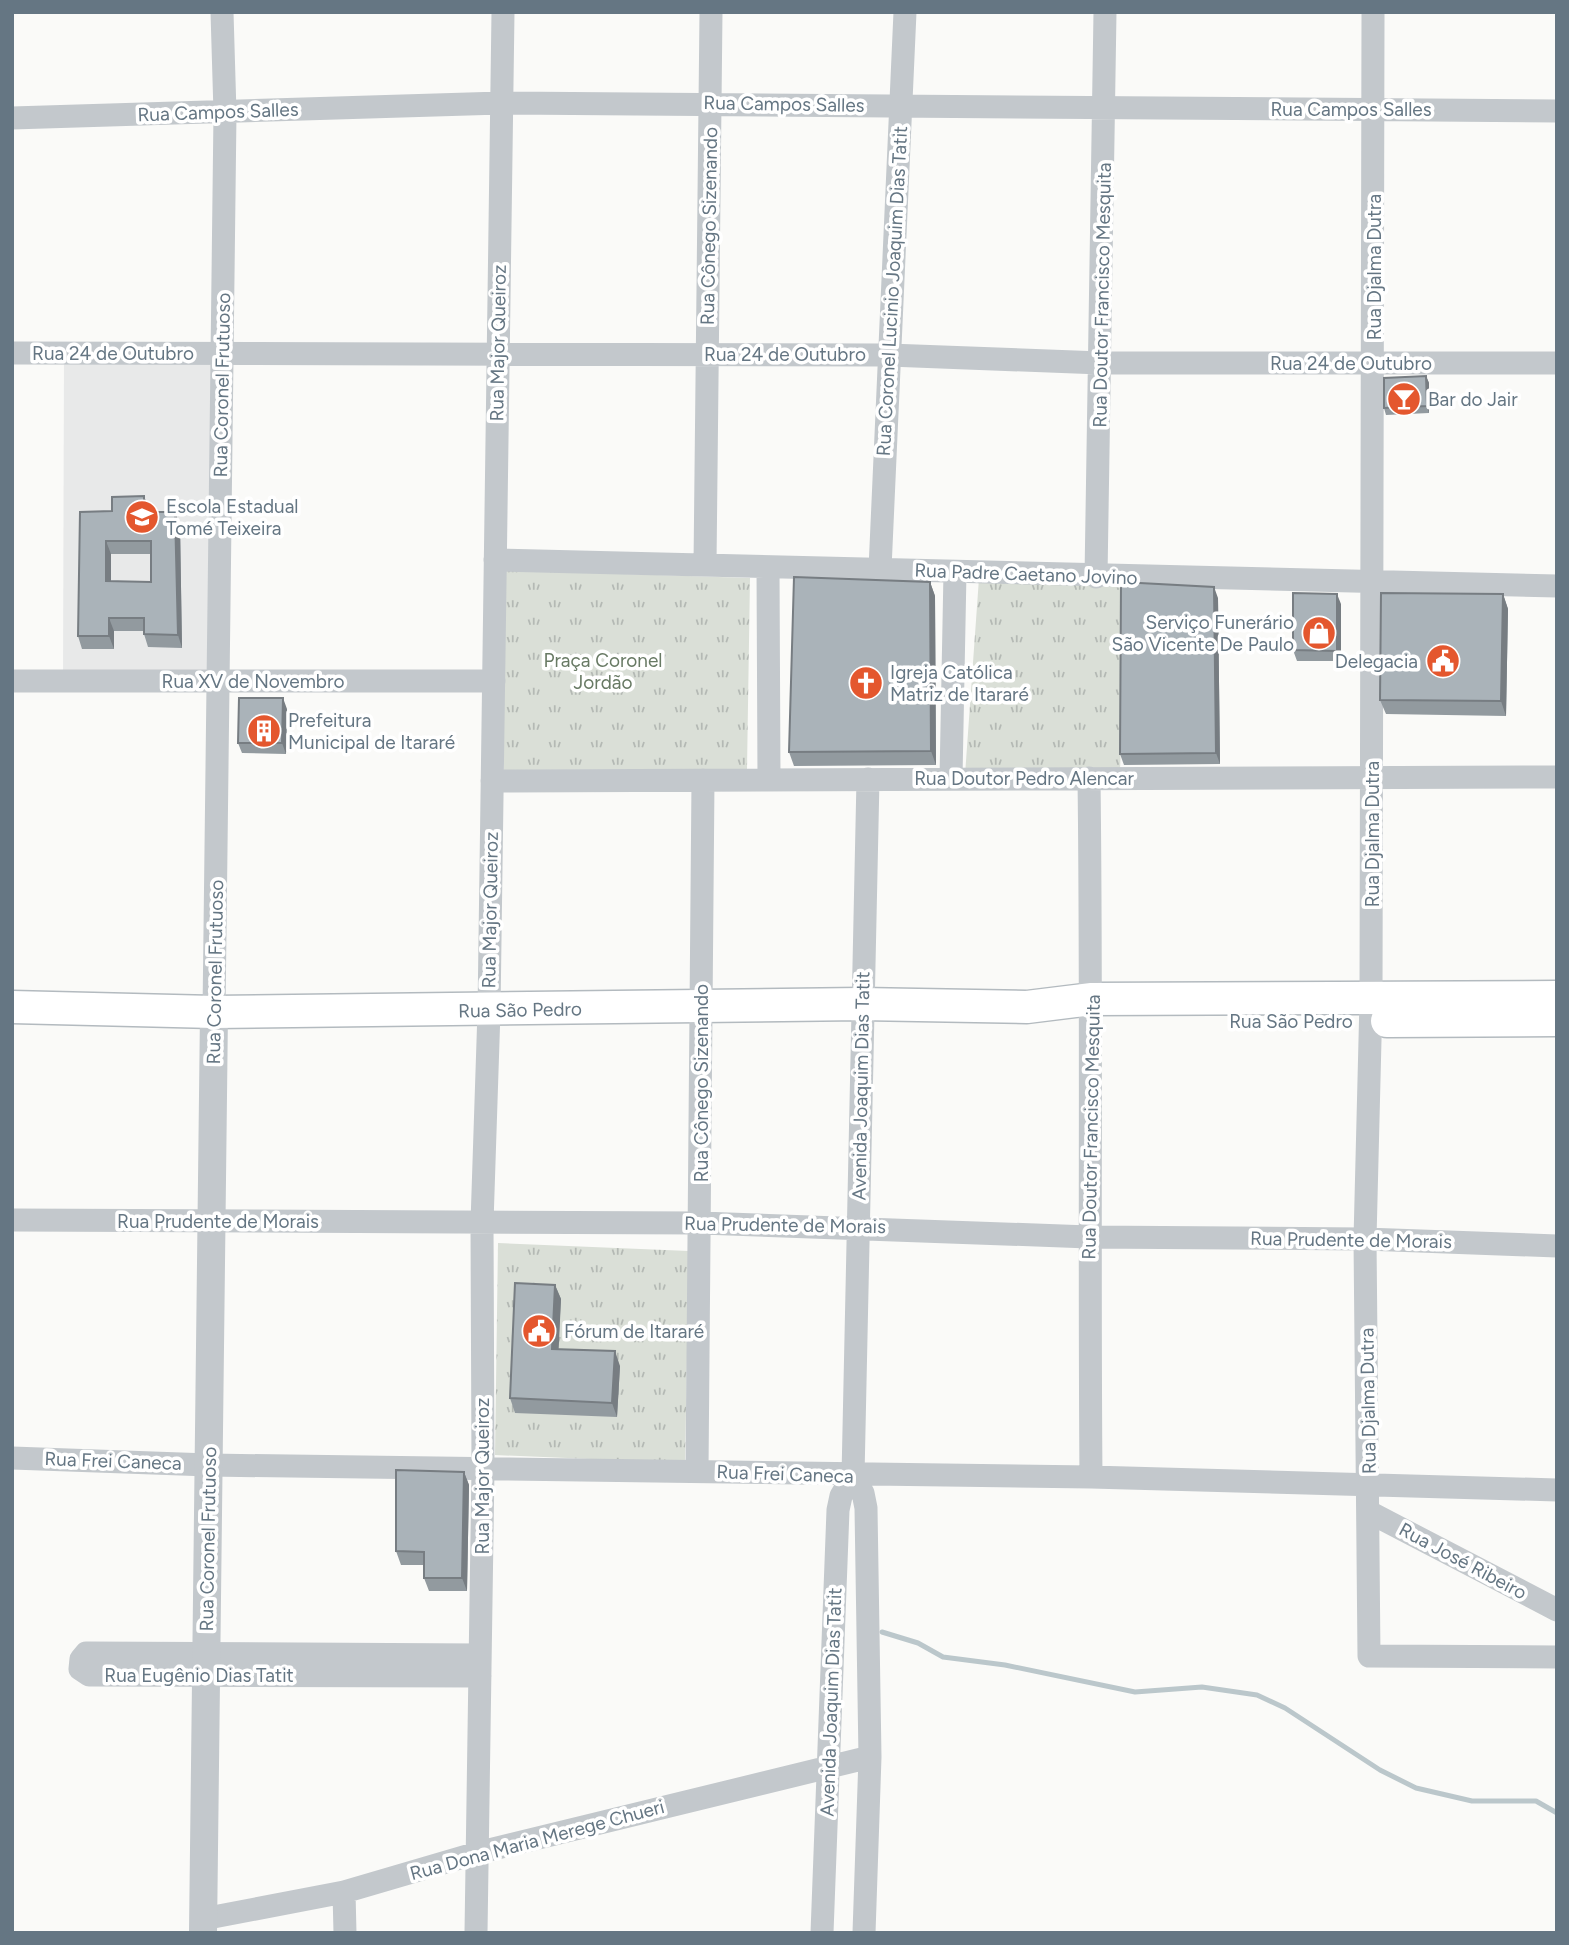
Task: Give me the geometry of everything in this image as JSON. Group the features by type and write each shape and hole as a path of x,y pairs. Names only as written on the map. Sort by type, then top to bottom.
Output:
{"main road":[{"name":"Rua São Pedro","path":"1371,1010 1557,997"},
{"name":"Rua São Pedro","path":"12,1007 214,1013 861,1004 1092,1009 1371,1010 1557,1020"}],"street":[{"name":"Rua Coronel Frutuoso","path":"203,1926 214,1221 225,113 222,12"},
{"name":"Rua Major Queiroz","path":"476,1933 483,1468 482,1223 489,1011 503,12"},
{"name":"Rua Cônego Sizenando","path":"705,565 711,12"},
{"name":"Rua Coronel Lucinio Joaquim Dias Tatit","path":"880,569 905,12"},
{"name":"Rua Doutor Francisco Mesquita","path":"1096,577 1106,109 1105,12"},
{"name":"Rua Djalma Dutra","path":"1373,12 1375,108 1371,1010 1365,1239 1370,1486 1369,1656 1557,1657"},
{"name":"Rua Campos Salles","path":"12,118 502,103 1557,111"},
{"name":"Rua 24 de Outubro","path":"12,353 890,355 1101,363 1557,363"},
{"name":"Rua Padre Caetano Jovino","path":"495,560 1096,577 1557,586"},
{"path":"768,567 769,779"},
{"path":"951,778 955,572"},
{"name":"Rua XV de Novembro","path":"12,681 494,681"},
{"name":"Rua Doutor Pedro Alencar","path":"492,781 951,778 1372,780 1557,777"},
{"name":"Rua Doutor Francisco Mesquita","path":"1089,778 1092,1009 1089,1237 1091,1477"},
{"name":"Avenida Joaquim Dias Tatit","path":"822,1933 838,1510 841,1496 853,1476 861,1004 868,779"},
{"name":"Rua Cônego Sizenando","path":"697,1471 703,780"},
{"name":"Rua Prudente de Morais","path":"12,1220 701,1223 858,1226 1089,1237 1365,1239 1557,1246"},
{"name":"Rua Frei Caneca","path":"12,1458 209,1465 697,1471 853,1476 1091,1477 1557,1490"},
{"name":"Avenida Joaquim Dias Tatit","path":"853,1476 863,1493 866,1508 870,1757 864,1933"},
{"name":"Rua José Ribeiro","path":"1369,1512 1557,1610"},
{"name":"Rua Eugênio Dias Tatit","path":"206,1664 480,1666"},
{"name":"Rua Dona Maria Merege Chueri","path":"203,1926 344,1892 477,1853 870,1757"},
{"path":"344,1892 345,1933"}],"shaded area":[{"name":"Escola Estadual Tomé Teixeira","path":"221,353 218,681 63,681 64,354"}],"green space":[{"name":"Praça Coronel Jordão","path":"504,570 750,578 747,769 504,770"},
{"path":"979,578 1125,585 1120,773 965,775"},
{"path":"498,1243 689,1251 685,1463 495,1455"}],"building":[{"name":"Bar do Jair","path":"1426,376 1427,406 1384,408 1384,378"},
{"path":"144,496 144,512 175,512 178,635 144,634 144,618 109,618 109,636 78,636 80,512 112,511 112,497","holes":["106,541 151,541 151,582 106,581"]},
{"name":"Igreja Católica Matriz de Itararé","path":"794,577 930,582 931,751 789,752"},
{"path":"1121,582 1214,587 1216,753 1120,754"},
{"name":"Serviço Funerário São Vicente De Paulo","path":"1293,593 1337,594 1337,651 1293,650"},
{"name":"Delegacia","path":"1381,593 1503,594 1501,701 1380,700"},
{"name":"Prefeitura Municipal de Itararé","path":"239,698 283,698 282,743 238,743"},
{"name":"Fórum de Itararé","path":"515,1283 555,1285 552,1349 615,1351 612,1403 510,1398"},
{"path":"396,1470 464,1472 462,1578 424,1578 424,1552 396,1551"}],"waterway":[{"path":"882,1632 918,1643 943,1657 1005,1665 1135,1692 1202,1687 1257,1695 1285,1708 1380,1770 1416,1788 1472,1801 1536,1801 1557,1813"}],"place":[{"name":"Bar do Jair","path":"1404,399"},
{"name":"Escola Estadual Tomé Teixeira","path":"142,517"},
{"name":"Serviço Funerário São Vicente De Paulo","path":"1319,633"},
{"name":"Delegacia","path":"1443,661"},
{"name":"Igreja Católica Matriz de Itararé","path":"866,683"},
{"name":"Prefeitura Municipal de Itararé","path":"264,731"},
{"name":"Fórum de Itararé","path":"539,1331"}]}
